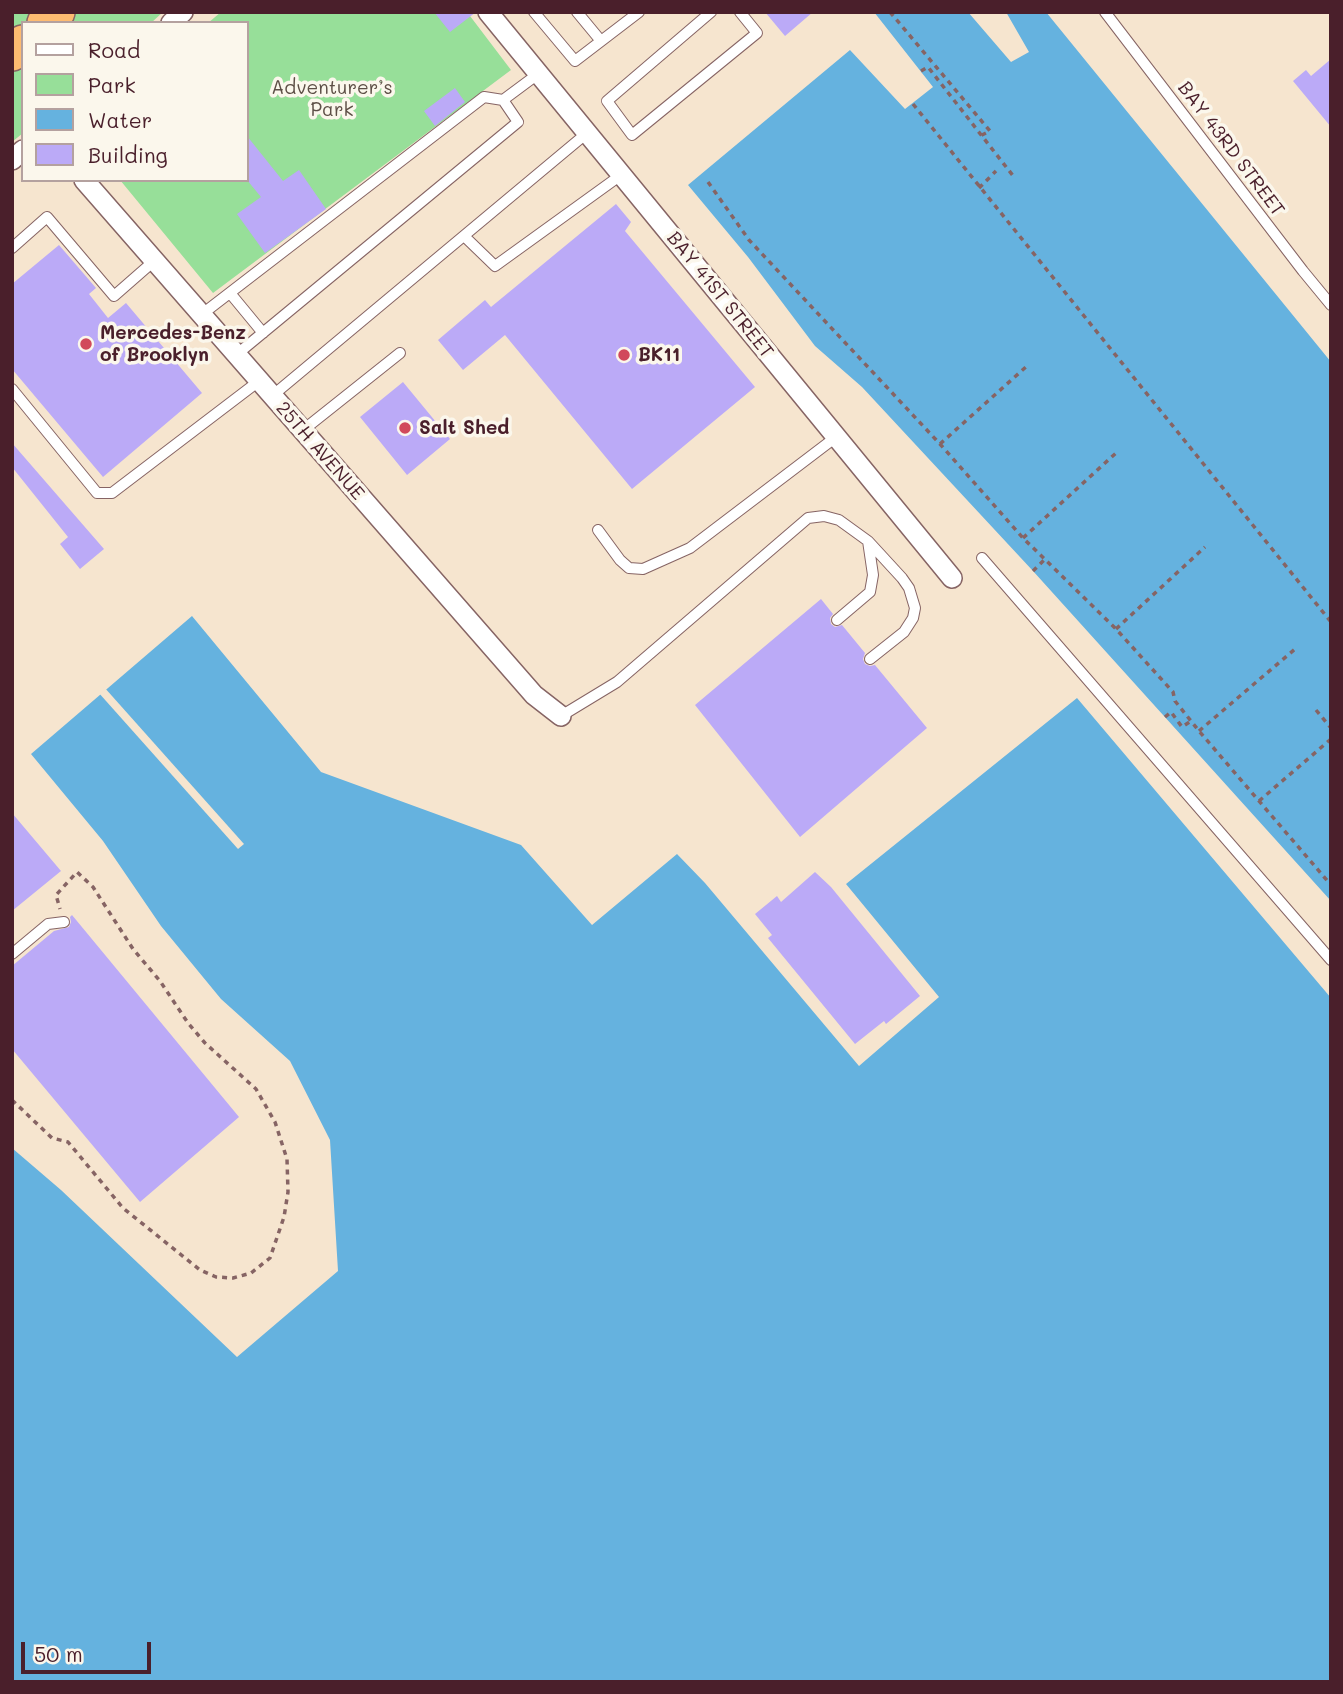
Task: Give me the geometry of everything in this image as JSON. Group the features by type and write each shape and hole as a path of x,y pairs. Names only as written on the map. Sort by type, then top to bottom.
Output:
{"street":[{"name":"BAY 41ST STREET","path":"488,12 952,578"},
{"name":"25TH AVENUE","path":"86,182 534,695 561,716"}],"lane":[{"path":"534,12 575,61 639,12"},
{"path":"577,12 601,41"},
{"path":"711,12 607,101 632,135 757,33 740,12"},
{"name":"BAY 43RD STREET","path":"1105,12 1331,305"},
{"path":"201,315 484,97 503,100 538,74"},
{"path":"236,355 518,122 503,100"},
{"path":"272,396 587,133"},
{"path":"464,236 495,266 621,175"},
{"path":"12,248 47,217 114,296 154,261"},
{"path":"230,293 263,333"},
{"path":"302,430 400,353"},
{"path":"12,389 97,493 113,493 259,381"},
{"path":"598,530 629,568 643,569 690,548 836,437"},
{"path":"561,716 617,682 808,518 824,516 839,520 868,541 909,589 915,608 913,618 904,632 870,659"},
{"path":"837,620 870,592 872,567 868,541"},
{"path":"982,558 1331,960"},
{"path":"12,954 48,924 64,922"}],"path":[{"path":"890,12 990,131 980,136"},
{"path":"921,71 928,67 1014,177"},
{"path":"913,104 1331,622"},
{"path":"979,188 996,170"},
{"path":"708,181 750,240 940,444 1023,538 1116,629 1173,692 1175,701 1199,731 1331,885"},
{"path":"940,444 1027,366"},
{"path":"1023,538 1116,453"},
{"path":"1116,629 1205,547"},
{"path":"1033,571 1044,560"},
{"path":"1199,731 1295,649"},
{"path":"1316,710 1331,728"},
{"path":"1165,717 1171,712 1182,727 1191,721"},
{"path":"1259,801 1331,739"},
{"path":"12,1100 52,1138 68,1142 122,1208 200,1270 216,1277 233,1278 251,1273 270,1258 284,1217 288,1192 287,1159 275,1122 256,1089 205,1043 188,1023 160,981 133,949 93,887 77,872 56,895 64,922"}],"green space":[{"path":"12,12 163,12 153,21 21,21 21,135 12,142"},
{"name":"Adventurer’s Park","path":"221,12 467,12 511,70 213,293 122,182 248,182 248,21 210,21"}],"water":[{"path":"874,12 968,12 1011,62 1029,52 1006,12 1046,12 1331,362 1331,901 1033,571 862,387 815,346 748,257 688,185 850,50 905,109 933,87"},
{"path":"192,616 321,772 521,845 592,925 677,854 705,883 859,1066 939,997 846,884 1077,698 1331,998 1331,1682 12,1682 12,1148 61,1190 237,1357 338,1271 330,1140 290,1061 221,999 161,926 103,841 31,754"}],"pier":[{"path":"104,687 244,844 238,849 98,692"}],"building":[{"path":"434,12 476,12 450,32"},
{"path":"765,12 813,12 785,36"},
{"path":"1331,59 1331,127 1293,81 1306,70 1311,76"},
{"path":"455,88 465,102 435,126 424,111"},
{"path":"248,137 283,181 299,170 326,209 265,253 237,214 261,197 248,181"},
{"name":"BK11","path":"616,204 631,222 625,231 755,387 632,489 505,335 463,370 438,340 485,300 491,307"},
{"name":"Mercedes-Benz of Brooklyn","path":"59,245 96,288 89,294 108,318 126,303 202,393 103,477 12,369 12,284"},
{"name":"Salt Shed","path":"403,382 450,439 407,475 360,417"},
{"path":"12,443 104,549 80,569 60,544 68,537 12,467"},
{"path":"821,599 833,614 830,618 831,624 835,627 842,625 865,653 865,664 875,665 927,728 800,837 695,705"},
{"path":"12,813 61,871 12,911"},
{"path":"815,872 831,887 920,996 886,1024 884,1021 855,1044 768,938 772,935 755,914 777,896 781,902"},
{"path":"72,915 239,1117 140,1202 12,1049 12,966 54,931 69,927"}],"place":[{"name":"Mercedes-Benz of Brooklyn","path":"86,344"},
{"name":"BK11","path":"624,355"},
{"name":"Salt Shed","path":"405,428"}]}
